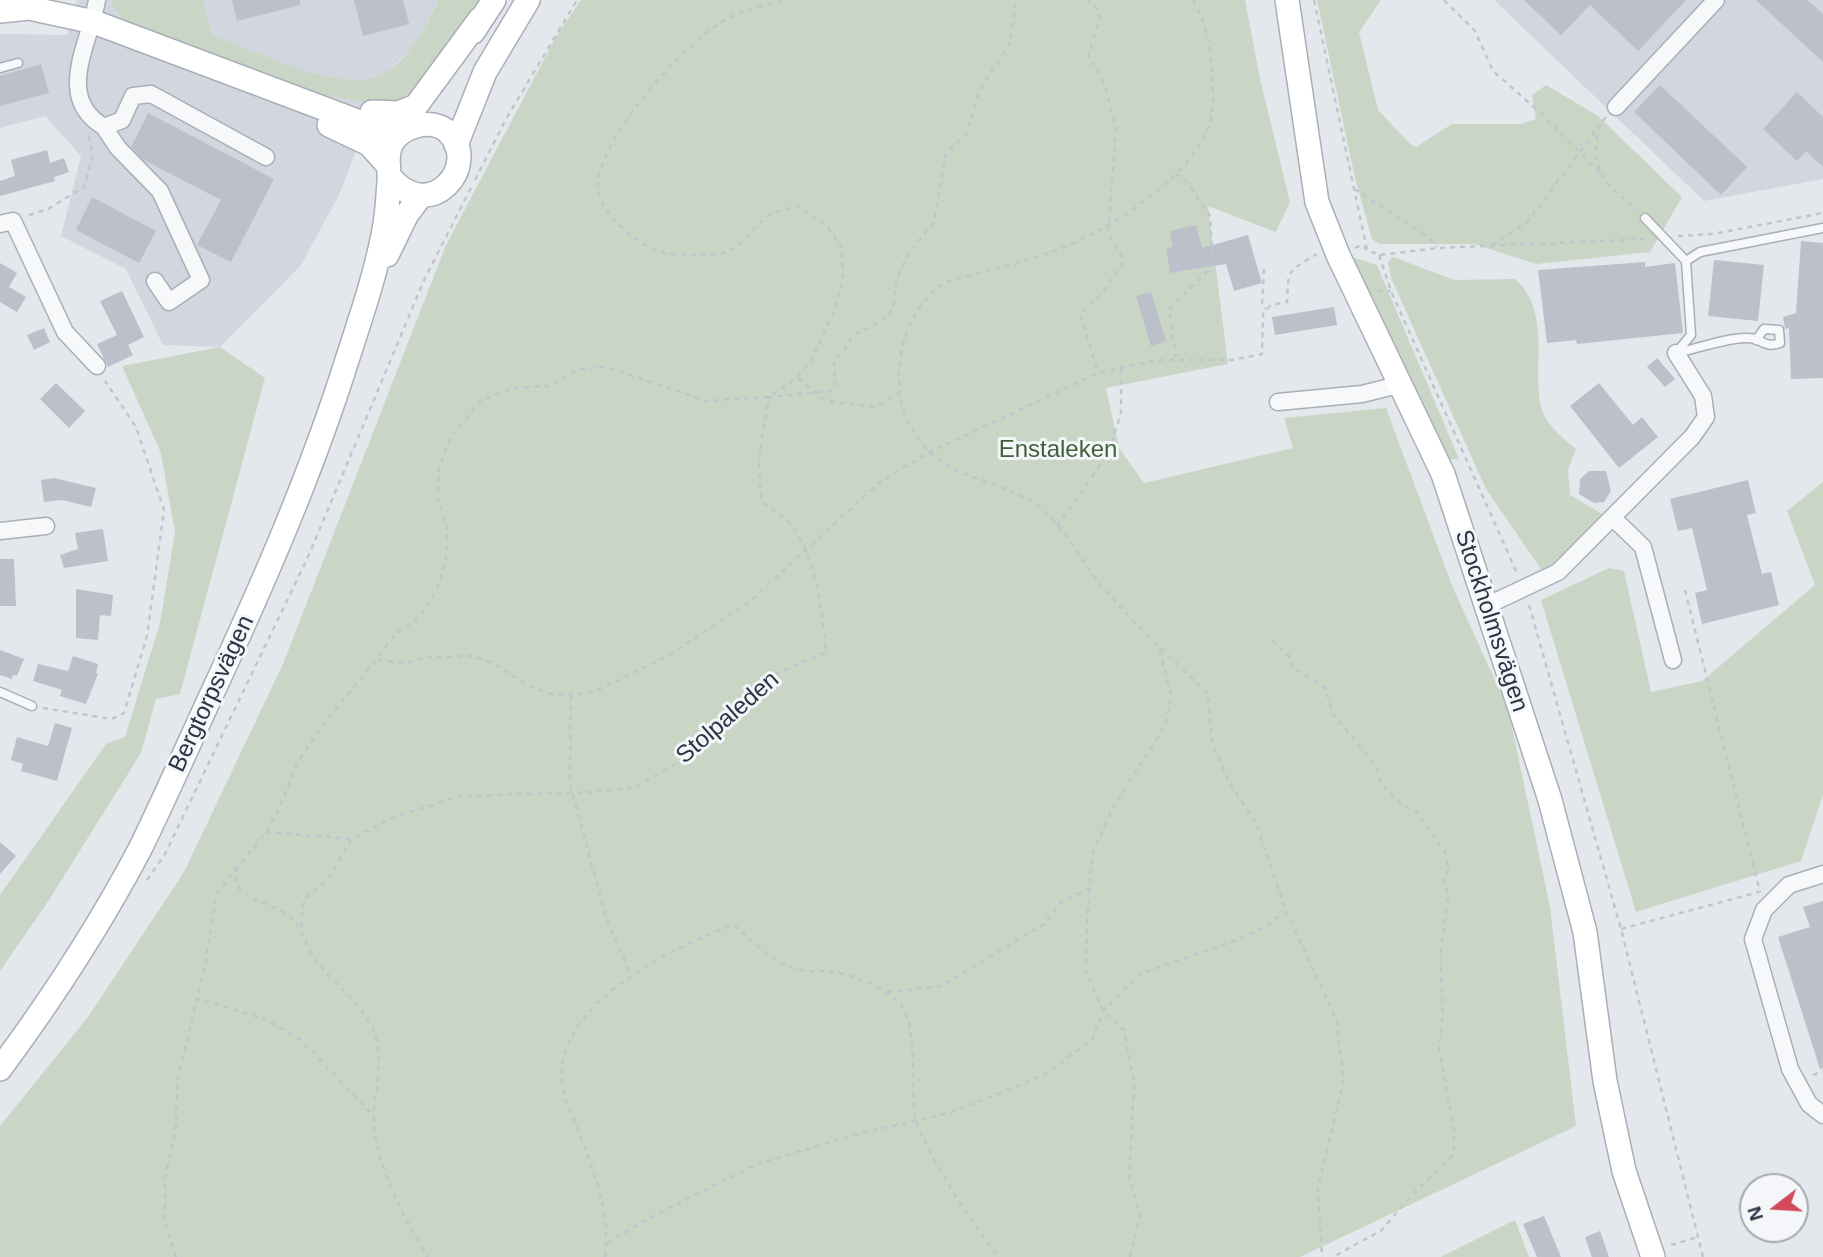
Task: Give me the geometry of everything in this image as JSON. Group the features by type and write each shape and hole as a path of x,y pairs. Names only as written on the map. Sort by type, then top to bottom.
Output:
{"main road":[{"name":"Bergtorpsvägen","path":"0,1069 74,961 139,850 286,527 339,389 384,233 392,143 414,127 432,108 480,19 494,0"},
{"path":"456,145 485,72 528,0"},
{"name":"Stockholmsvägen","path":"1287,0 1317,202 1344,253 1398,385 1443,474 1550,800 1581,918 1605,1081 1621,1158 1653,1257"},
{"path":"0,11 29,8 96,11 274,90 381,130 436,125 449,132 456,145 459,158 453,179 443,190 420,197 397,186 369,144 309,115 274,90"},
{"path":"274,90 301,93 334,104 384,114 399,113 416,106 430,91 480,19"},
{"name":"Bergtorpsvägen","path":"369,292 407,214 420,197"}],"street":[{"path":"1616,107 1716,0"},
{"path":"96,11 81,58 76,87 96,130 118,148 160,191 201,280 169,302 155,281"},
{"path":"96,130 122,120 133,96 150,94 267,158"},
{"path":"6,222 65,332 97,366"},
{"path":"1486,607 1558,572 1692,437 1706,417 1703,397 1676,354"},
{"path":"1278,402 1362,394 1398,385"},
{"path":"1614,518 1643,547 1673,660"},
{"path":"0,531 46,526"},
{"path":"1823,874 1767,895 1753,940 1790,1069 1809,1104 1823,1115"}],"lane":[{"path":"0,68 19,63"},
{"path":"1645,218 1686,261 1691,335 1676,354"},
{"path":"1686,261 1700,252 1823,228"},
{"path":"1676,354 1748,337 1756,340"},
{"path":"0,692 32,706"}],"path":[{"path":"142,887 165,854 308,557 425,278 506,119 577,0"},
{"path":"770,397 797,377 811,361 829,324 843,279 842,248 826,225 798,206 771,214 748,237 723,253 663,253 642,243 619,224 603,203 597,181 607,156 628,120 665,71 708,31 732,16 786,0"},
{"path":"176,1257 165,1222 165,1178 176,1128 177,1081 195,998 205,966 216,895 266,832 298,762 318,732 396,635 421,615 438,587 446,559 447,527 438,499 439,468 449,440 480,401 513,388 549,386 580,369 606,367 706,401 736,402 820,393 835,388 834,360 845,349 852,336 880,322 893,309 897,278 908,254 934,222 946,153 966,134 980,89 1010,43 1016,0"},
{"path":"1087,0 1096,5 1100,19 1088,57 1104,82 1116,130 1108,225 1112,245 1124,261 1101,295 1080,313 1098,373"},
{"path":"1193,0 1209,35 1211,120 1197,148 1175,174 1108,225 1060,249 945,283 925,298 911,323 901,356 898,393 909,425 928,453 956,472 1003,487 1032,501 1057,526 1098,581 1158,646 1208,694 1212,742 1229,782 1255,821 1286,911 1336,1020 1344,1079 1318,1188 1322,1257"},
{"path":"1314,0 1367,250"},
{"path":"1444,0 1475,30 1493,71 1645,218"},
{"path":"1489,247 1528,221 1598,126 1616,107"},
{"path":"1598,126 1596,148 1602,175"},
{"path":"6,222 48,208 84,187 96,130"},
{"path":"1175,174 1186,181 1210,216 1212,255 1208,271 1169,309 1176,357"},
{"path":"1354,189 1427,236 1438,248"},
{"path":"378,660 406,663 427,657 471,656 490,662 533,688 552,694 600,690 664,658 747,604 881,481 928,453 1098,373 1176,357 1201,361 1262,354 1263,314 1266,309 1287,302 1287,278 1296,266 1322,250 1329,259 1360,245 1379,255 1438,248 1713,234 1823,213"},
{"path":"1379,255 1391,290 1524,590 1621,929 1703,1257"},
{"path":"1264,269 1262,305 1266,309"},
{"path":"32,706 112,719 124,713 147,636 164,510 136,426 97,366"},
{"path":"1057,526 1109,452 1121,413 1121,369"},
{"path":"797,377 820,393 826,401 876,407 898,393"},
{"name":"Stolpaleden","path":"352,839 389,819 459,796 573,793 636,787 681,761 730,719 768,677 827,652 825,626 806,550 794,528 762,502 757,471 770,397"},
{"path":"1621,929 1767,895 1685,590"},
{"path":"1272,640 1290,657 1293,668 1325,688 1334,715 1376,766 1382,785 1401,804 1417,811 1445,853 1449,869 1444,878 1448,898 1440,956 1440,999 1443,1014 1439,1048 1454,1131 1454,1154 1381,1230 1333,1257"},
{"path":"1130,1257 1140,1215 1129,1178 1134,1082 1124,1031 1103,1011 1086,971 1092,855 1111,811 1166,723 1171,694 1158,646"},
{"path":"571,694 570,784 606,916 631,975"},
{"path":"266,832 352,839 328,879 304,900 301,927"},
{"path":"236,867 236,885 249,899 285,912 301,927 315,960 360,1006 375,1033 379,1072 374,1116 378,1152 415,1238 428,1257"},
{"path":"887,992 942,986 1043,925 1062,902 1090,888"},
{"path":"607,1243 651,1217 757,1164 950,1113 1044,1075 1092,1040 1103,1011 1140,974 1237,940 1265,927 1286,911"},
{"path":"605,1257 607,1243 604,1203 562,1088 565,1058 577,1030 595,1003 631,975 699,937 734,925 778,961 800,970 836,972 887,992 904,1010 912,1043 911,1085 916,1120 981,1237 999,1257"},
{"path":"195,998 265,1019 301,1040 374,1116"}],"shaded area":[{"path":"77,0 439,0 414,46 386,73 339,195 301,265 220,347 163,345 126,269 61,236 81,156 45,116 0,128 0,34 67,35"},
{"path":"1494,0 1823,0 1823,179 1704,201"}],"green space":[{"path":"112,0 202,0 212,35 300,69 348,80 368,79 385,73 394,66 416,40 439,0 482,0 420,94 395,108 315,93 126,22 112,5"},
{"name":"Enstaleken","path":"581,0 1245,0 1260,79 1290,202 1276,232 1208,206 1228,364 1106,388 1119,448 1144,483 1293,448 1284,418 1386,408 1453,588 1508,709 1550,907 1576,1126 1300,1257 0,1257 0,1126 88,1017 184,872 283,664 446,245 557,35"},
{"path":"1317,0 1381,0 1359,32 1378,110 1411,145 1416,147 1452,124 1521,124 1536,119 1532,95 1546,85 1598,116 1682,197 1650,252 1536,264 1474,244 1379,244 1372,239 1355,178"},
{"path":"1349,256 1377,265 1459,459 1446,460"},
{"path":"1393,257 1454,280 1515,279 1533,306 1537,321 1542,409 1554,428 1576,449 1568,469 1570,495 1602,514 1562,558 1543,572 1486,489 1391,278 1388,262"},
{"path":"220,347 265,378 180,694 156,699 141,753 49,900 0,971 0,895 106,744 125,737 160,623 175,532 161,453 122,366"},
{"path":"1823,482 1823,795 1801,861 1636,912 1541,600 1609,568 1624,571 1651,692 1702,681 1815,585 1787,511"},
{"path":"1515,1220 1529,1257 1441,1257"}],"building":[{"path":"232,0 300,0 300,5 237,21"},
{"path":"354,0 403,0 409,24 363,36"},
{"path":"1524,0 1686,0 1638,51 1590,5 1561,35"},
{"path":"1756,0 1807,0 1823,14 1823,62"},
{"path":"41,64 49,93 0,106 0,76"},
{"path":"1660,85 1747,167 1721,195 1634,112"},
{"path":"1797,92 1823,117 1823,167 1806,151 1797,161 1763,129"},
{"path":"148,113 274,179 231,262 197,245 221,200 144,160 131,147"},
{"path":"47,150 50,163 64,158 69,172 54,177 55,181 0,196 0,181 15,176 11,160"},
{"path":"92,197 156,231 139,263 76,230"},
{"path":"1196,225 1202,248 1248,235 1262,283 1234,291 1226,264 1170,273 1166,248 1173,247 1170,231"},
{"path":"1801,241 1823,243 1823,378 1791,379 1789,328 1785,329 1783,317 1796,313"},
{"path":"1714,260 1764,265 1758,321 1708,316"},
{"path":"1645,262 1645,267 1675,263 1683,333 1577,344 1576,340 1547,343 1538,270"},
{"path":"0,263 17,273 9,287 26,297 17,312 0,302"},
{"path":"122,291 144,337 128,345 133,355 108,367 97,344 117,335 100,301"},
{"path":"1151,292 1166,341 1151,346 1136,296"},
{"path":"1334,307 1337,325 1275,335 1272,317"},
{"path":"44,328 50,342 34,350 27,335"},
{"path":"1657,358 1675,379 1665,387 1647,367"},
{"path":"56,383 85,411 69,428 40,399"},
{"path":"1599,383 1633,425 1642,417 1658,437 1619,468 1570,406"},
{"path":"1589,471 1606,471 1611,491 1604,502 1594,503 1579,494 1580,479"},
{"path":"54,478 96,488 91,507 62,500 44,502 41,480"},
{"path":"1748,480 1756,513 1747,515 1762,574 1771,572 1779,605 1702,624 1695,593 1707,590 1692,528 1678,531 1670,499"},
{"path":"103,529 108,561 64,568 60,555 78,549 75,533"},
{"path":"0,559 14,559 16,606 0,606"},
{"path":"76,589 113,595 111,616 100,615 98,640 76,638"},
{"path":"0,650 24,659 17,676 13,675 12,679 0,675"},
{"path":"73,656 98,664 98,674 86,704 60,696 62,690 33,681 38,664 68,671"},
{"path":"55,723 72,728 57,781 21,771 23,764 11,760 17,737 48,746"},
{"path":"0,842 16,856 0,874"},
{"path":"1823,901 1823,1068 1820,1069 1778,937 1810,927 1803,907"},
{"path":"1544,1216 1561,1257 1537,1257 1523,1224"},
{"path":"1600,1231 1609,1257 1592,1257 1585,1237"}]}
